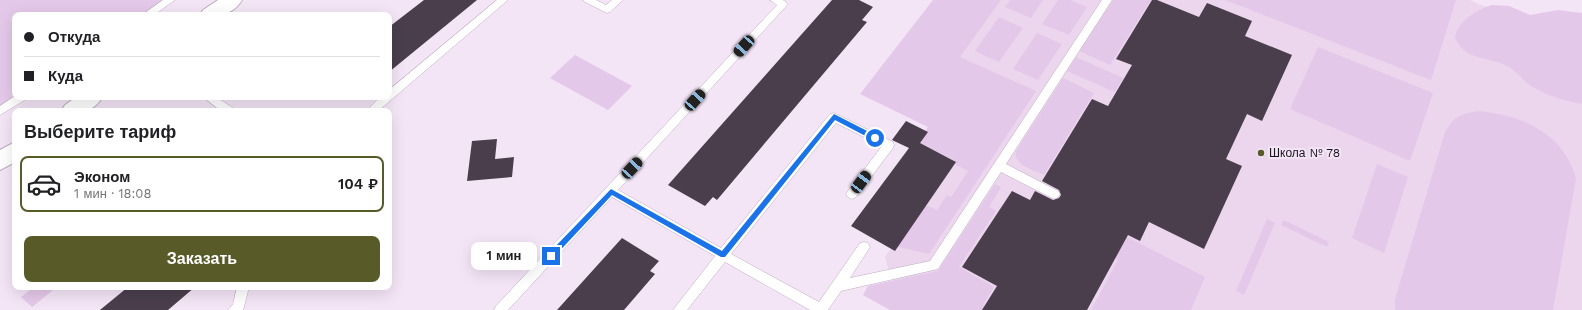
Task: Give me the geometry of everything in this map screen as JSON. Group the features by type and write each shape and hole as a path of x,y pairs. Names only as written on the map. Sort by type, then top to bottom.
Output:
{"street":[{"path":"214,12 232,0"},
{"path":"76,108 88,100"},
{"path":"0,161 12,153"}],"lane":[{"path":"152,12 170,0"},
{"path":"392,93 503,0"},
{"path":"588,0 608,10 618,0"},
{"path":"500,310 783,4 775,0"},
{"path":"838,286 934,264 1107,0"},
{"path":"0,111 16,100"},
{"path":"212,100 224,108"},
{"path":"374,108 383,100"},
{"path":"678,310 834,116 889,145 852,194"},
{"path":"999,166 1054,194"},
{"path":"611,191 821,310 864,247"},
{"path":"238,309 242,290"}],"shaded area":[{"path":"0,0 173,0 155,12 12,12 12,100 0,114"},
{"path":"933,0 1001,0 960,57 1036,91 929,254 894,246 924,204 937,210 947,195 951,197 968,171 953,163 954,160 918,142 928,127 860,94"},
{"name":"Школа № 78","path":"989,0 1470,0 1480,5 1530,17 1582,23 1582,310 936,310 893,286 885,257 953,160 925,146 937,129 904,112"},
{"path":"1010,0 1043,0 1031,18 1005,7"},
{"path":"1058,0 1070,0 1087,7 1069,35 1042,24"},
{"path":"1113,0 1151,0 1110,65 1079,51"},
{"path":"1225,0 1456,0 1431,80"},
{"path":"1492,5 1509,6 1530,15 1558,10 1582,13 1582,104 1551,96 1529,85 1507,66 1471,54 1459,45 1455,38 1464,21 1474,13"},
{"path":"999,17 1023,28 999,62 975,51"},
{"path":"1037,33 1062,44 1038,80 1013,69"},
{"path":"1318,47 1433,93 1410,161 1290,109"},
{"path":"575,55 632,86 608,110 550,78"},
{"path":"1076,57 1123,78 1115,92 1067,71"},
{"path":"1063,78 1094,93 1044,175 1021,163 1016,156 1016,151"},
{"path":"1478,111 1510,117 1539,129 1551,138 1570,162 1576,178 1553,310 1395,310 1395,299 1445,132 1452,122 1458,117 1467,113"},
{"path":"1377,164 1408,177 1384,253 1352,238"},
{"path":"995,184 1001,187 989,207 996,211 959,267 994,287 983,305 992,310 890,310 863,295 868,286 938,271"},
{"path":"1267,219 1275,223 1244,295 1236,291"},
{"path":"1094,220 1205,277 1191,310 1091,310 1118,260 1083,241"},
{"path":"1284,220 1329,242 1327,247 1281,225"},
{"path":"30,290 53,290 32,307 21,297"}],"building":[{"path":"424,0 477,0 392,70 392,25"},
{"path":"832,0 859,0 873,7 862,20 867,22 717,200 713,197 705,206 668,185"},
{"path":"1152,0 1157,0 1199,17 1207,3 1252,21 1245,36 1292,55 1262,121 1247,114 1226,159 1242,166 1204,249 1149,222 1140,241 1128,235 1087,310 982,310 997,286 962,267 1012,191 1030,200 1035,191 1053,200 1059,198 1061,195 1059,190 1042,181 1092,99 1108,106 1132,65 1116,59"},
{"path":"906,121 928,132 920,143 956,162 895,251 851,226 909,148 892,140"},
{"path":"497,139 495,159 514,157 512,177 467,181 472,141"},
{"path":"622,238 659,261 650,271 655,274 624,310 557,310"},
{"path":"124,290 191,290 168,310 100,310"}],"place":[{"name":"Школа № 78","path":"1261,153"}],"route":[{"path":"551,256 611,191 723,255 834,116 875,138"}]}
